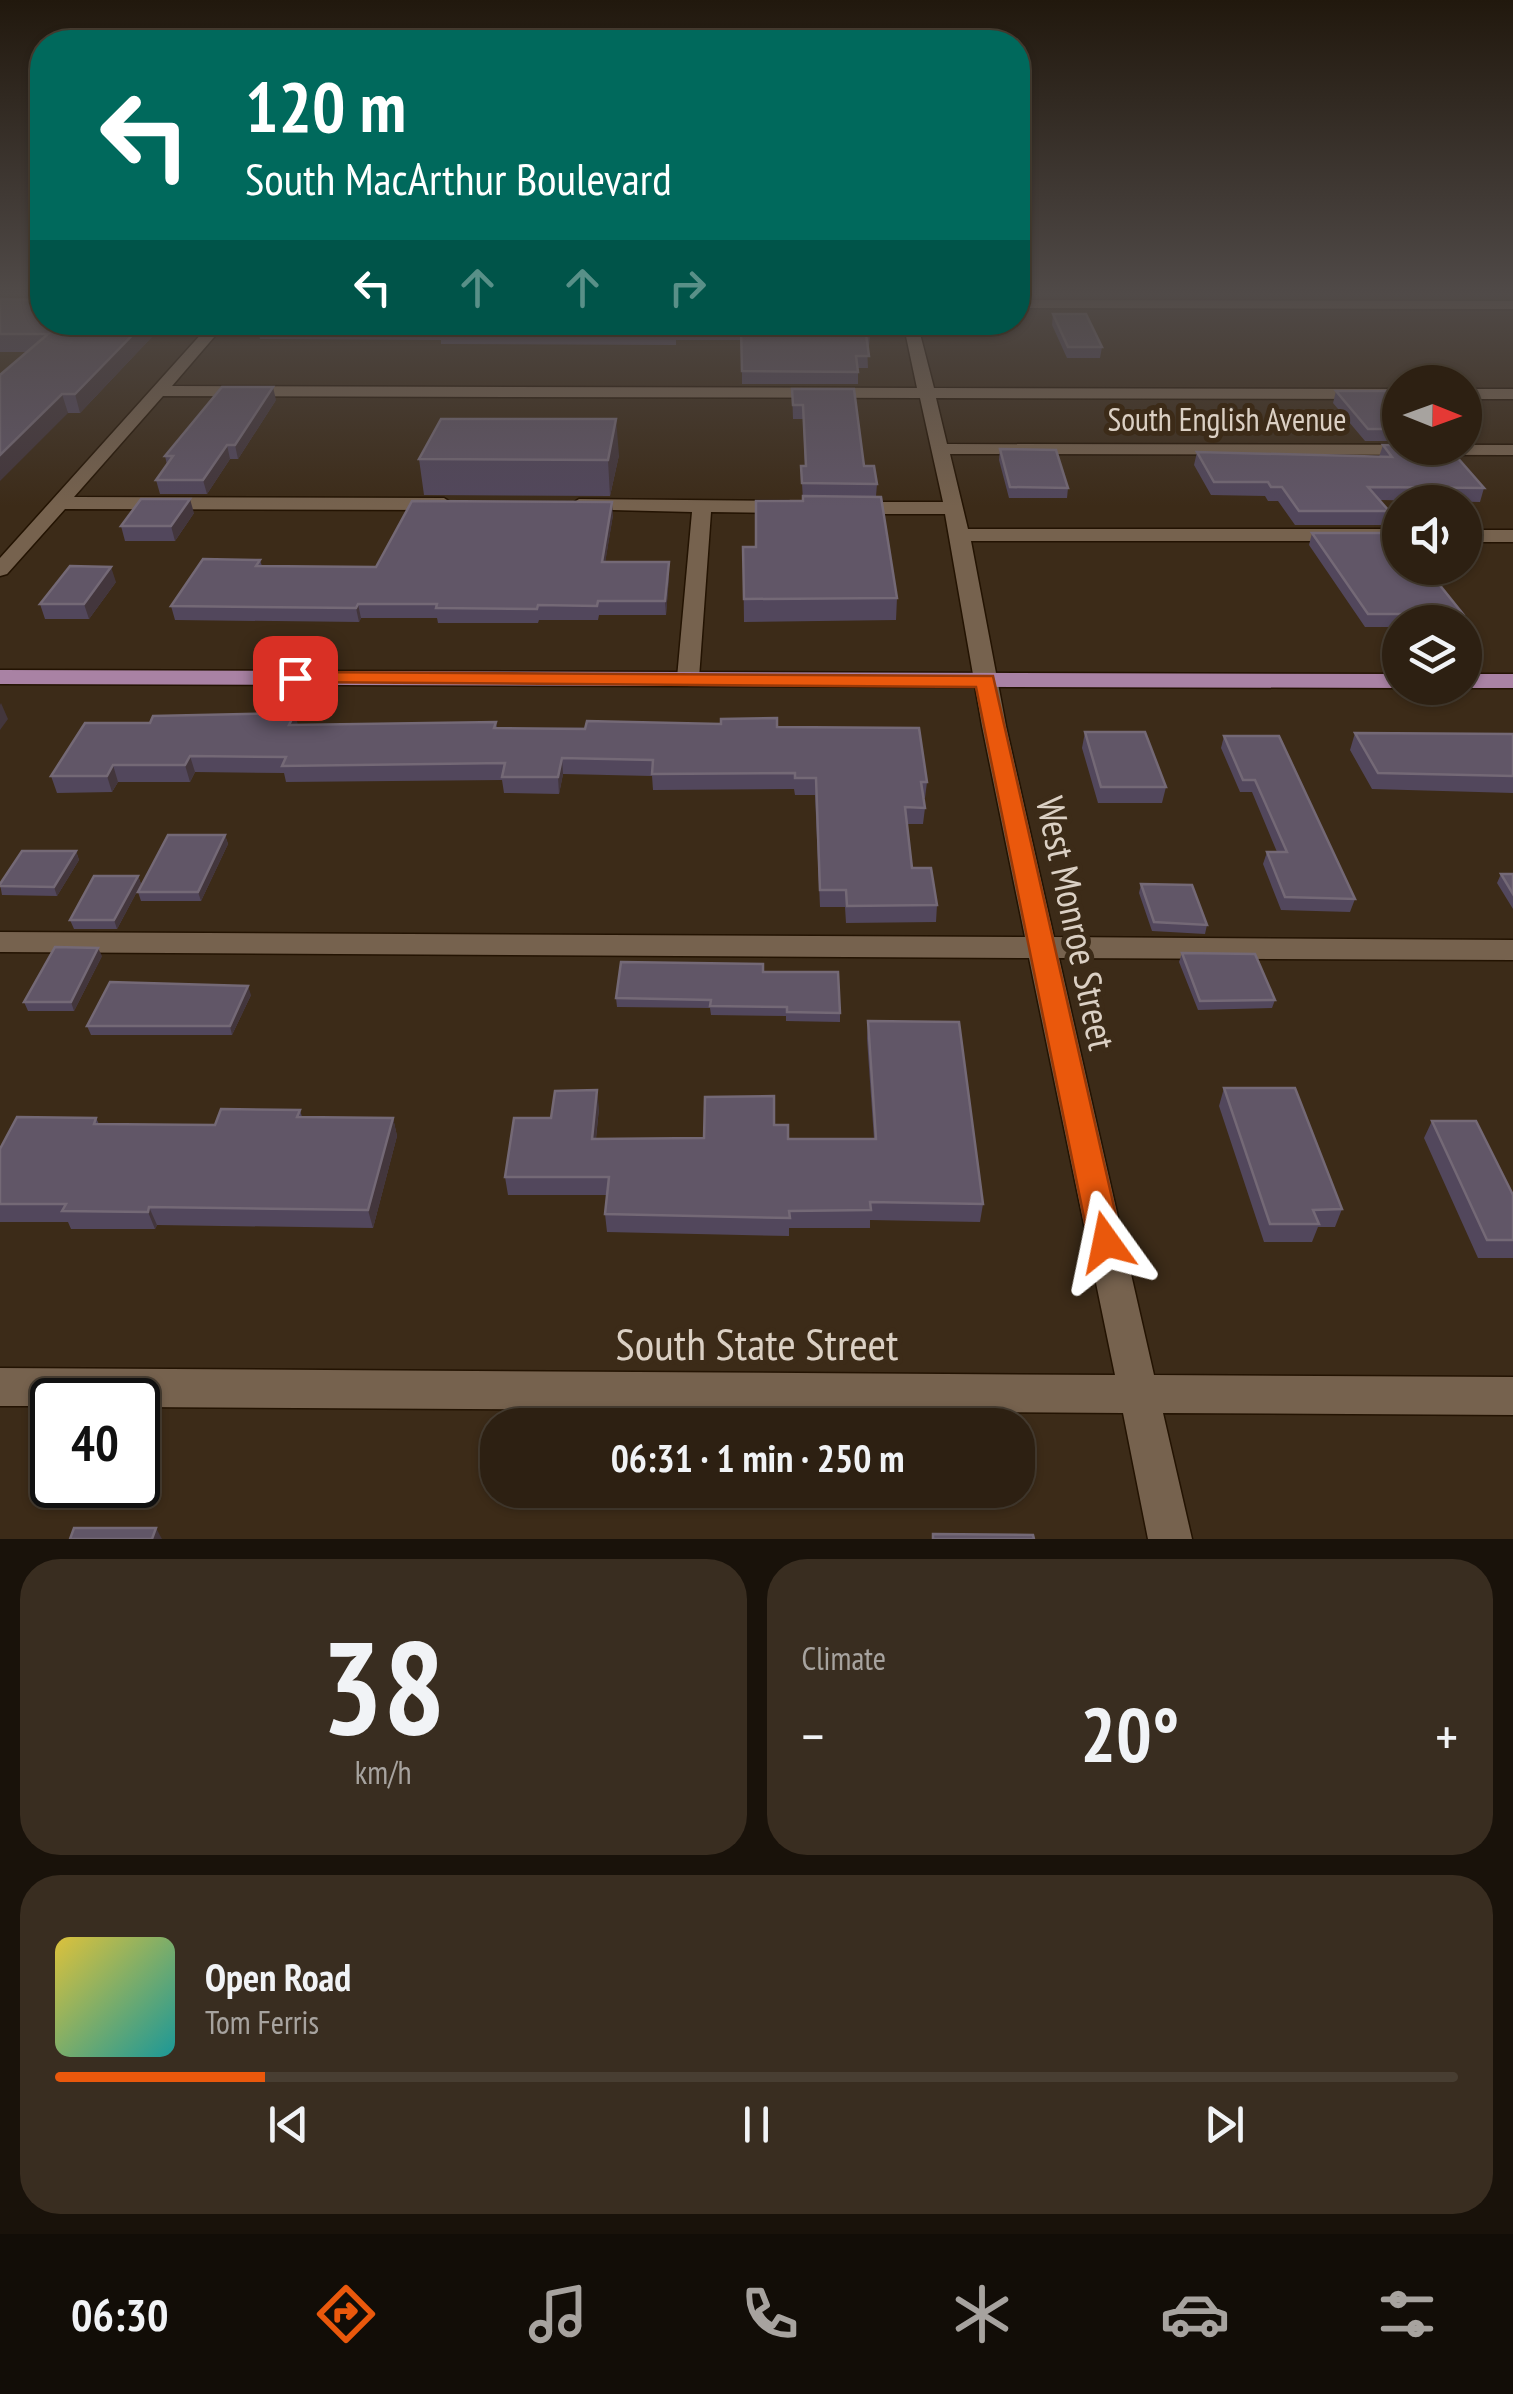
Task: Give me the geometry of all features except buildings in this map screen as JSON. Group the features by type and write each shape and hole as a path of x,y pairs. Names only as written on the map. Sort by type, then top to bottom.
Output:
{"main road":[{"path":"0,677 1382,681"},
{"path":"1482,681 1513,681"}],"street":[{"path":"0,570 185,363"},
{"name":"West Monroe Street","path":"920,363 957,522 1041,948 1170,1539"},
{"path":"160,391 1382,394"},
{"path":"1482,394 1513,394"},
{"name":"South English Avenue","path":"940,449 1513,450"},
{"path":"59,503 468,504"},
{"path":"566,505 823,507 957,522 1382,535"},
{"path":"688,678 702,506"},
{"path":"1482,536 1513,536"},
{"path":"0,942 1513,950"},
{"name":"South State Street","path":"0,1388 1513,1396"}],"route":[{"path":"295,678 986,680 1106,1242"}]}
